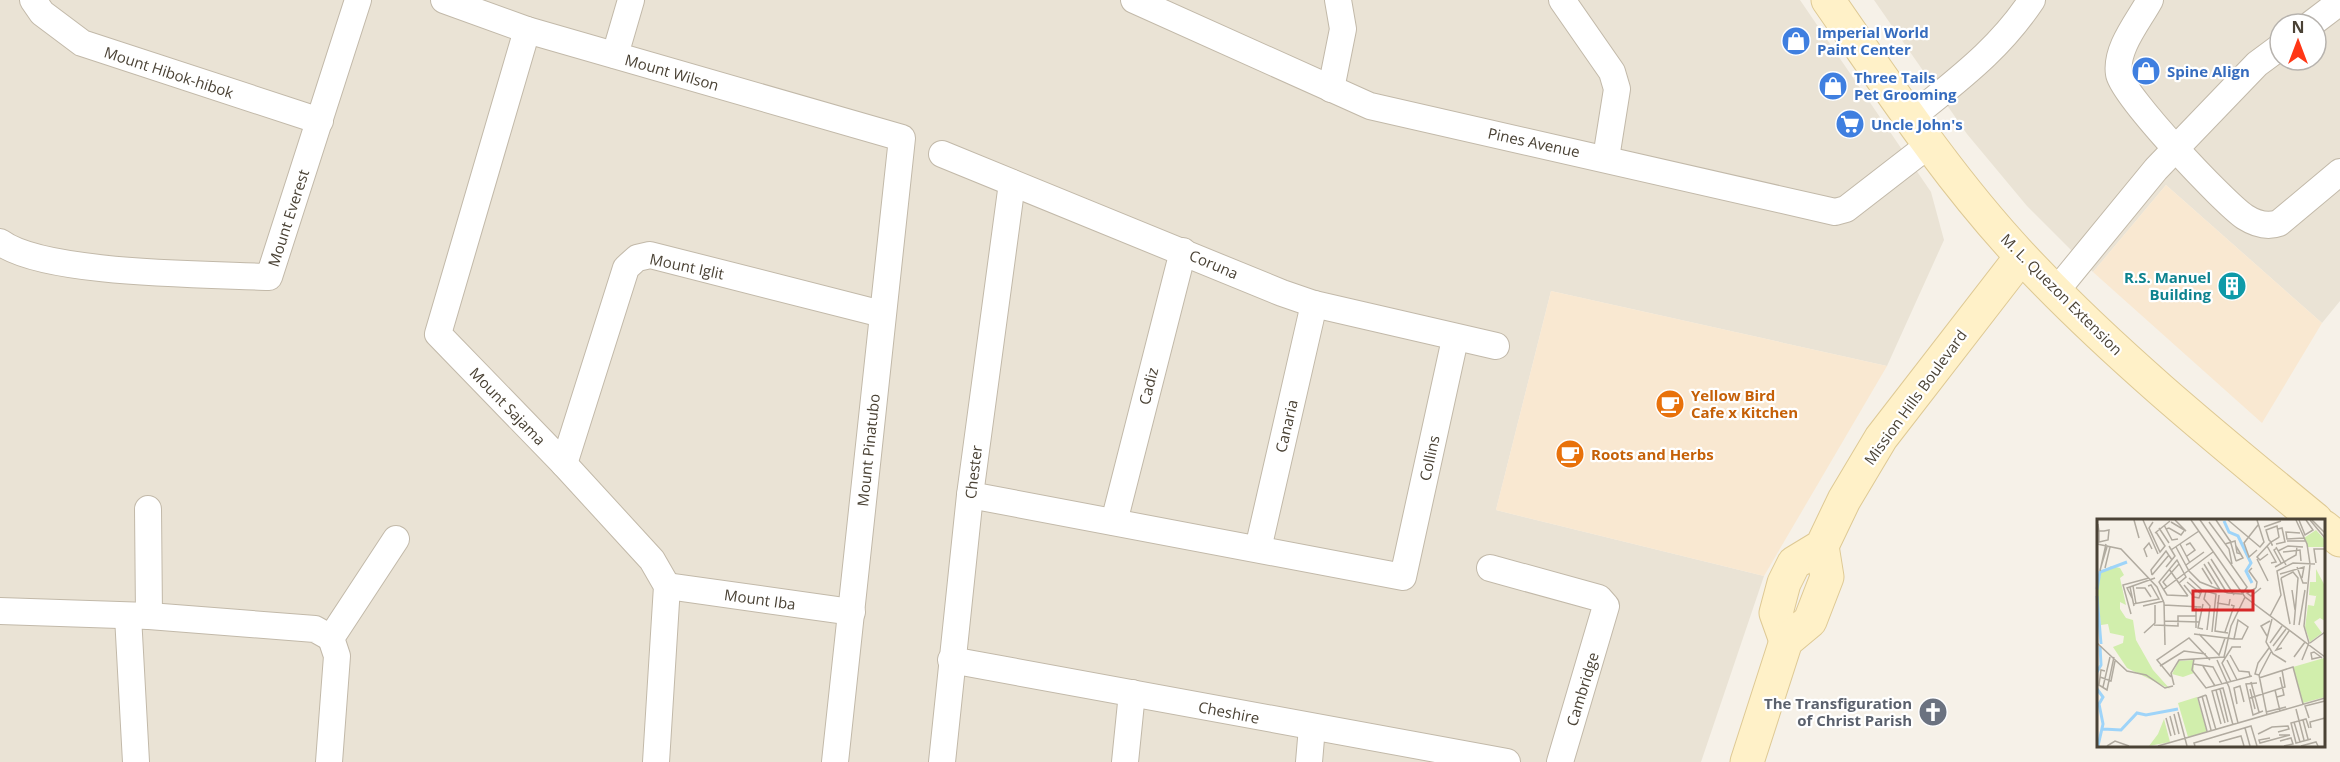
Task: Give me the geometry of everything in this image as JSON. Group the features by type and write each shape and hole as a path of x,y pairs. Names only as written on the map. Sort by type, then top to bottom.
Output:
{"main road":[{"name":"M. L. Quezon Extension","path":"1828,0 1930,144 2021,257 2153,383 2315,519"},
{"name":"Mission Hills Boulevard","path":"1747,762 1786,641 1810,621 1827,577 1822,546 1844,500 1881,438 2021,257"},
{"path":"2325,528 2340,540"}],"street":[{"name":"Mount Hibok-hibok","path":"33,0 42,13 82,43 320,121"},
{"name":"Mount Everest","path":"0,242 46,260 108,269 269,277 358,0"},
{"name":"Mount Wilson","path":"444,0 527,30 902,138"},
{"path":"615,56 631,0"},
{"name":"Pines Avenue","path":"1134,0 1370,106 1835,212 1846,209 1930,144"},
{"path":"1331,89 1343,29 1338,0"},
{"path":"1562,0 1612,72 1617,89 1606,158"},
{"path":"1911,118 1976,66 2005,38 2032,0"},
{"path":"2150,0 2117,59 2119,77 2124,90 2175,148 2244,216 2270,226 2280,223 2340,172"},
{"path":"2327,12 2340,2"},
{"name":"Mount Sajama","path":"527,30 438,334 564,464 652,560 668,586"},
{"path":"2056,291 2175,148 2268,56"},
{"name":"Mount Pinatubo","path":"835,762 902,138"},
{"name":"Coruna","path":"942,154 1314,304 1455,339 1496,346"},
{"name":"Chester","path":"942,762 969,495 1012,183"},
{"name":"Cadiz","path":"1114,522 1183,251"},
{"name":"Mount Iglit","path":"564,464 626,268 637,258 650,255 882,314"},
{"name":"Canaria","path":"1258,549 1314,304"},
{"name":"Collins","path":"1258,549 1403,577 1455,339"},
{"path":"969,495 1258,549"},
{"path":"136,762 139,616 148,509"},
{"path":"331,638 396,539"},
{"name":"Cambridge","path":"1490,568 1599,598 1606,606 1560,762"},
{"path":"656,762 668,586"},
{"name":"Mount Iba","path":"668,586 852,612"},
{"path":"0,611 139,616 315,629 331,638 337,656 329,762"},
{"name":"Cheshire","path":"951,660 1507,762"},
{"path":"1125,762 1131,693"},
{"path":"1309,762 1312,727"}],"shaded area":[{"path":"0,0 1800,0 1931,192 1944,240 1887,366 1551,291 1496,510 1764,576 1701,762 0,762"},
{"path":"1874,0 2340,0 2340,301 2322,323 2166,185 2093,272 2027,206 1967,134"},
{"path":"2166,185 2322,323 2262,423 2093,272"},
{"path":"1551,291 1887,366 1764,576 1496,510"}],"place":[{"name":"Imperial World Paint Center","path":"1796,41"},
{"name":"Spine Align","path":"2146,71"},
{"name":"Three Tails Pet Grooming","path":"1833,86"},
{"name":"Uncle John's","path":"1850,124"},
{"name":"R.S. Manuel Building","path":"2232,286"},
{"name":"Yellow Bird Cafe x Kitchen","path":"1670,404"},
{"name":"Roots and Herbs","path":"1570,454"},
{"name":"The Transfiguration of Christ Parish","path":"1933,712"}]}
